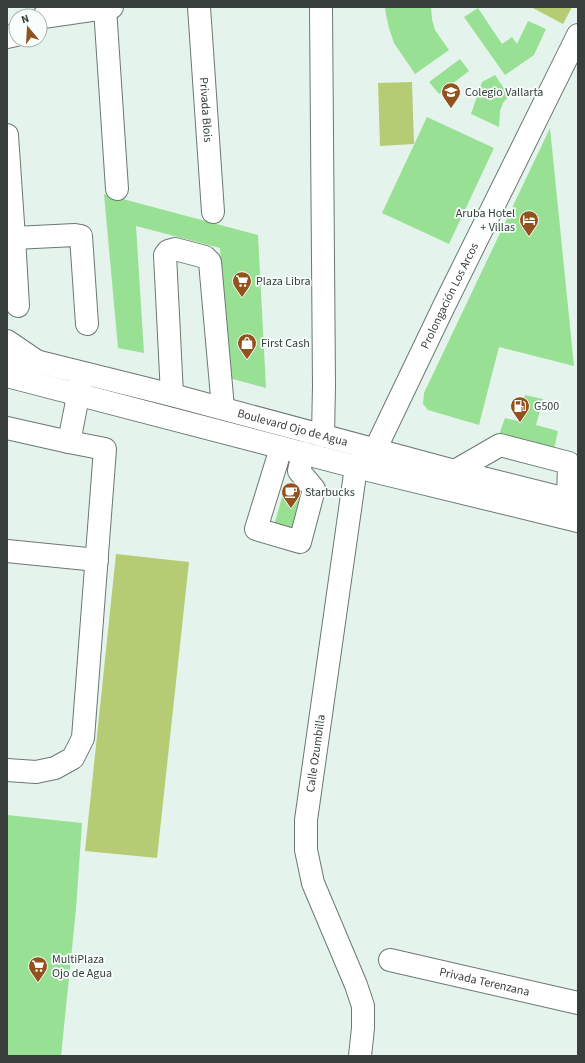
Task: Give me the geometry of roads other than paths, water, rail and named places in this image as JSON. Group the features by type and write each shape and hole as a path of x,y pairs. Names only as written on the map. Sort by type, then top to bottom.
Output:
{"street":[{"name":"Privada Blois","path":"199,7 213,212"},
{"path":"321,7 324,385 323,436"},
{"path":"48,14 108,8 117,189"},
{"name":"Prolongación Los Arcos","path":"375,450 447,299 578,35"},
{"path":"7,135 18,306"},
{"path":"14,238 80,236 87,324"},
{"path":"172,395 165,254 168,251 175,249 205,258 210,262 223,408"},
{"path":"7,341 39,363"},
{"name":"Boulevard Ojo de Agua","path":"7,354 39,363 80,384 281,448 356,467 572,510"},
{"name":"Boulevard Ojo de Agua","path":"7,376 172,395 455,471 572,510"},
{"path":"68,442 80,384"},
{"path":"7,428 106,449 82,738 73,758 55,768 36,772 7,770"},
{"path":"455,471 500,445 569,463 572,510"},
{"path":"281,448 256,529 300,542 314,489 299,471 303,453"},
{"path":"356,467 375,450"},
{"name":"Calle Ozumbilla","path":"356,467 306,820 306,850 313,883 356,985 363,1006 363,1028 360,1056"},
{"path":"7,551 97,560"},
{"name":"Privada Terenzana","path":"390,960 578,1003"}],"place":[{"name":"Colegio Vallarta","path":"451,109"},
{"name":"Aruba Hotel + Villas","path":"529,237"},
{"name":"Plaza Libra","path":"242,298"},
{"name":"First Cash","path":"247,360"},
{"name":"G500","path":"520,423"},
{"name":"Starbucks","path":"291,509"},
{"name":"MultiPlaza Ojo de Agua","path":"38,983"}]}
